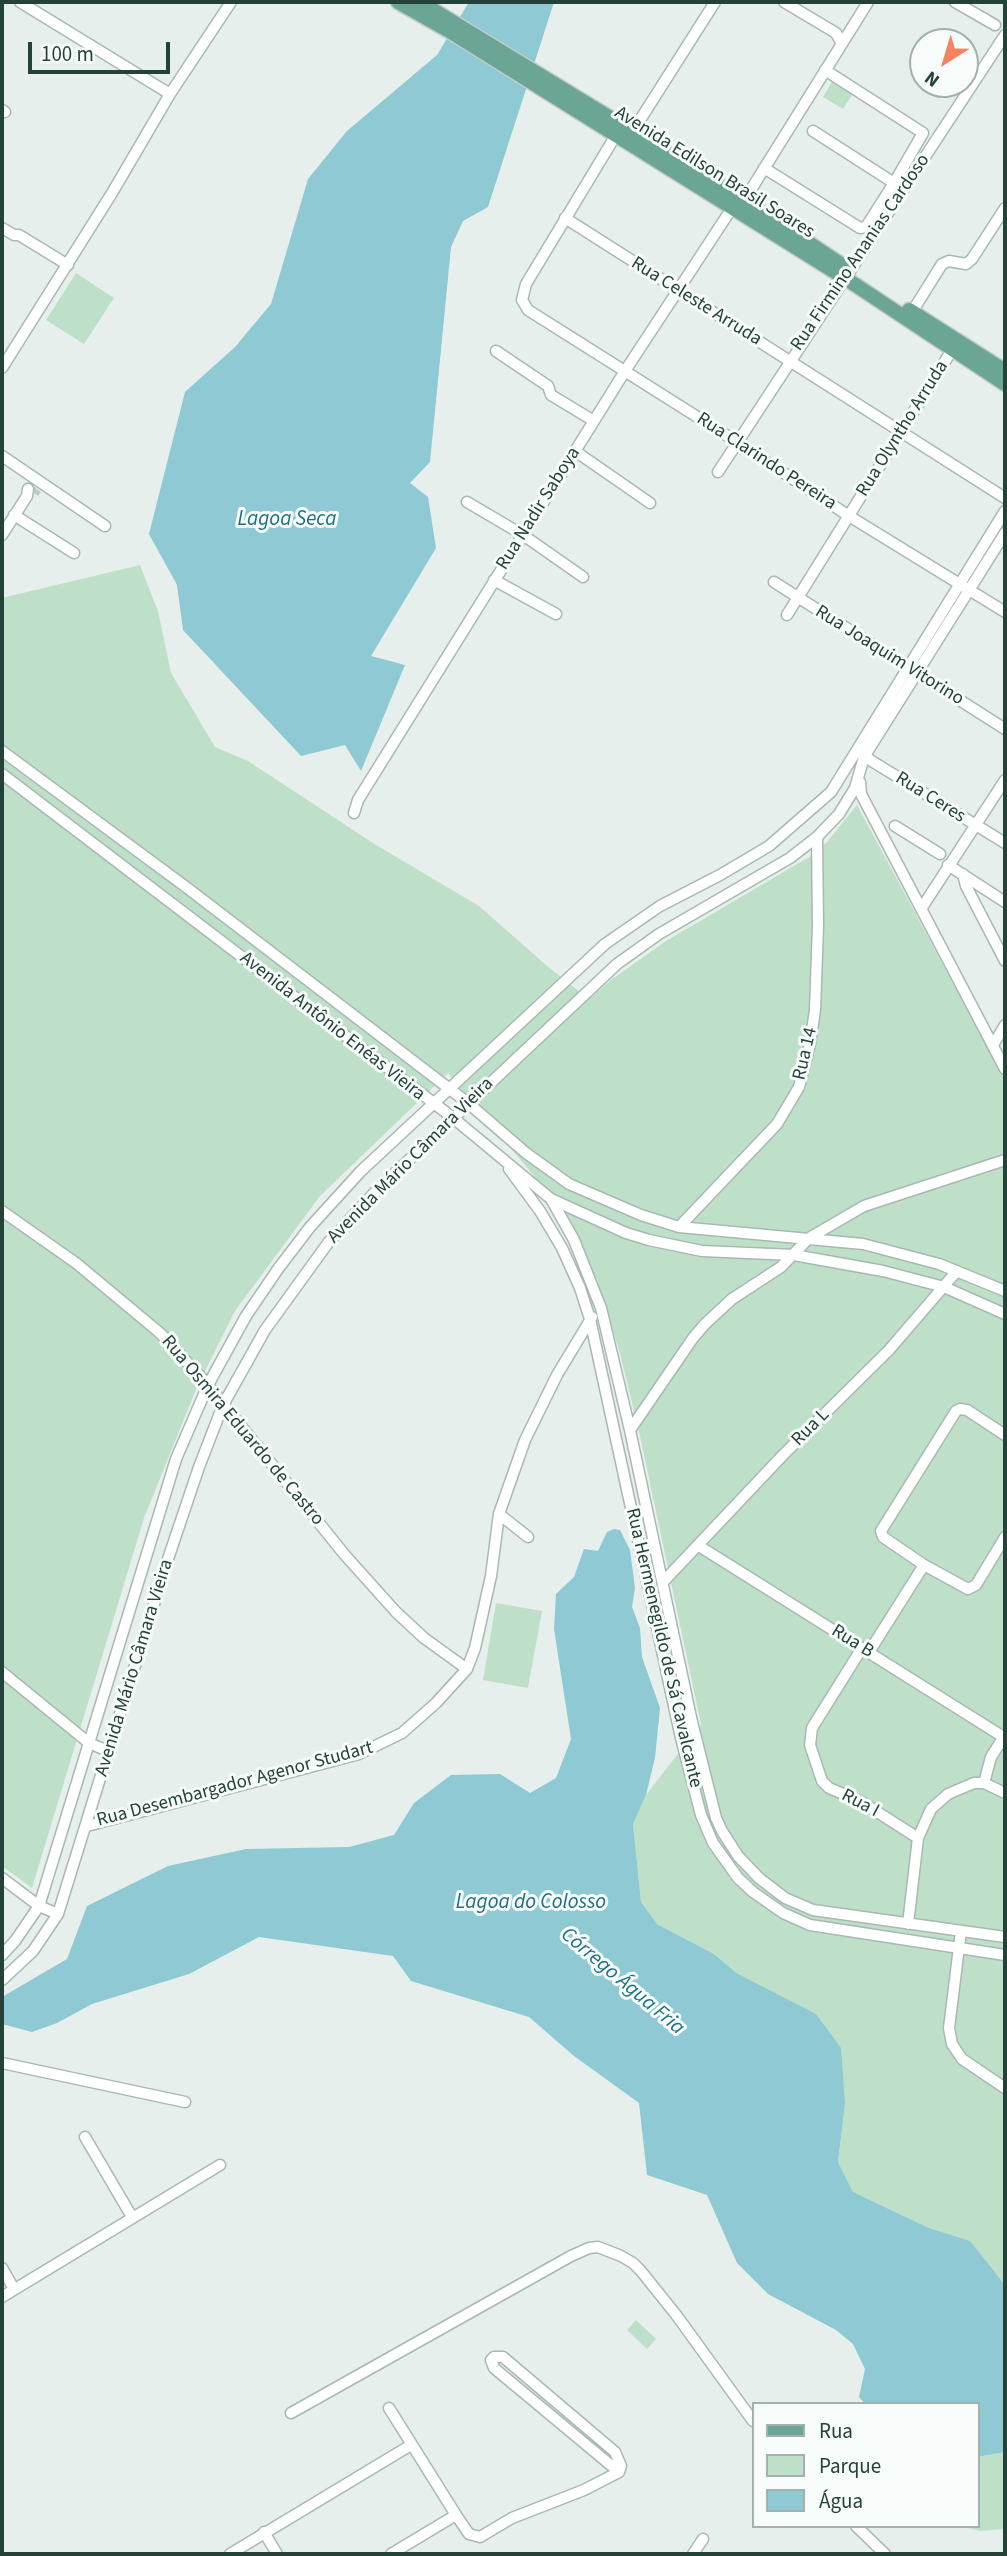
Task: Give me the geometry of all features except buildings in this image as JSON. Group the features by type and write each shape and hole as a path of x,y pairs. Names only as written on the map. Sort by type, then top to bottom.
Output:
{"main road":[{"name":"Avenida Edilson Brasil Soares","path":"398,2 453,28 633,131 738,207"},
{"name":"Avenida Edilson Brasil Soares","path":"420,2 453,28"},
{"name":"Avenida Edilson Brasil Soares","path":"531,75 616,135 847,274 1005,384"},
{"name":"Avenida Edilson Brasil Soares","path":"847,274 916,306 1005,371"}],"street":[{"path":"20,2 170,94"},
{"path":"2,368 68,265 170,94 231,2"},
{"path":"633,131 715,2"},
{"path":"784,2 836,33 842,44"},
{"name":"Rua Nadir Saboya","path":"354,813 358,800 625,371 677,289 764,168 868,2"},
{"path":"955,2 995,25"},
{"name":"Rua Firmino Ananias Cardoso","path":"718,472 1005,35"},
{"path":"764,168 860,228 866,227 894,183 923,133 825,70"},
{"path":"813,131 894,183"},
{"path":"565,218 616,135"},
{"path":"916,306 942,264 949,261 966,264 972,259 1005,208"},
{"name":"Rua Celeste Arruda","path":"565,218 1005,498"},
{"name":"Rua Clarindo Pereira","path":"565,218 523,292 522,300 528,310 849,516 1005,612"},
{"path":"2,228 13,235 19,235 68,265"},
{"name":"Rua Olyntho Arruda","path":"787,615 953,350"},
{"path":"496,351 548,386 551,395 594,421"},
{"path":"575,451 650,503"},
{"path":"2,456 33,487 105,526"},
{"path":"2,535 33,487"},
{"path":"467,502 523,535 583,577"},
{"path":"964,588 1005,510"},
{"path":"15,515 74,553"},
{"path":"964,588 1005,533"},
{"path":"494,580 556,614"},
{"name":"Rua Joaquim Vitorino","path":"774,582 1005,729"},
{"name":"Avenida Mário Câmara Vieira","path":"2,1955 39,1906 176,1459 208,1385 246,1316 310,1227 361,1171 605,944 660,906 769,846 831,792 851,760 861,753 964,588"},
{"name":"Avenida Antônio Enéas Vieira","path":"2,751 175,879 468,1103 526,1153 569,1184 629,1210 679,1227 863,1244 957,1271 1005,1291"},
{"name":"Avenida Mário Câmara Vieira","path":"2,1980 33,1951 58,1914 202,1457 223,1405 265,1330 328,1243 378,1189 617,964 659,934 790,858 817,836 849,801 859,777 861,753"},
{"name":"Rua Ceres","path":"861,753 1005,843"},
{"path":"851,760 859,777 861,794 1005,1069"},
{"name":"Avenida Antônio Enéas Vieira","path":"2,774 452,1117 551,1199 626,1233 679,1247 739,1254 794,1255 872,1269 944,1287 1005,1314"},
{"path":"921,909 946,859 975,826 1005,780"},
{"path":"895,826 1005,902"},
{"name":"Rua 14","path":"679,1227 777,1124 799,1087 815,1010 817,836"},
{"path":"963,874 966,887 1005,961"},
{"path":"993,1045 1005,1025"},
{"name":"Rua Hermenegildo de Sá Cavalcante","path":"496,1153 540,1211 562,1248 590,1319 681,1738 701,1815 713,1843 738,1878 752,1892 783,1913 810,1926 1005,1955"},
{"path":"630,1430 692,1338 732,1299 781,1268 808,1238 864,1206 1005,1160"},
{"name":"Rua Hermenegildo de Sá Cavalcante","path":"551,1199 574,1240 601,1308 630,1430 692,1722 716,1818 738,1856 776,1893 813,1910 1005,1937"},
{"name":"Rua Osmira Eduardo de Castro","path":"2,1211 134,1309 208,1385 344,1553 396,1612 424,1638 467,1669"},
{"name":"Rua L","path":"663,1582 784,1454 888,1350 957,1271"},
{"name":"Rua Desembargador Agenor Studart","path":"87,1826 359,1754 402,1734 436,1703 467,1669 475,1648 491,1576 499,1514 525,1440 557,1375 590,1319 601,1308"},
{"path":"1005,1435 967,1410 956,1411 881,1531 883,1537 924,1565 965,1588 972,1589 1005,1537"},
{"path":"499,1514 528,1537"},
{"name":"Rua B","path":"699,1546 1005,1736"},
{"name":"Rua I","path":"918,1838 860,1801 829,1788 822,1781 809,1740 812,1728 924,1565"},
{"path":"2,1672 89,1743 110,1752"},
{"path":"984,1783 991,1757 1005,1736"},
{"path":"908,1924 918,1838 925,1819 943,1797 965,1786 984,1783 1005,1793"},
{"path":"2,1878 39,1906 58,1914"},
{"path":"961,1931 949,2028 952,2044 962,2059 1005,2088"},
{"path":"2,2063 185,2102"},
{"path":"85,2137 132,2217"},
{"path":"2,2297 220,2165"},
{"path":"291,2413 571,2256 598,2247 633,2263 641,2271 752,2420"},
{"path":"2,2268 14,2289"},
{"path":"389,2408 469,2534 480,2537 512,2518 584,2490 619,2472 621,2466 620,2460 600,2438 503,2357 495,2357 491,2360 494,2368 619,2472"},
{"path":"230,2554 411,2445"},
{"path":"391,2554 456,2515"},
{"path":"858,2528 885,2554"},
{"path":"264,2532 277,2554"},
{"path":"693,2554 703,2539"}],"green space":[{"path":"832,82 852,95 843,109 823,97"},
{"path":"76,273 114,298 84,344 46,320"},
{"path":"140,565 158,611 171,673 215,747 248,761 376,845 479,906 589,999 666,941 809,857 827,842 857,805 1005,1080 1005,2285 969,2241 929,2228 853,2192 838,2162 845,2104 738,1974 714,1954 657,1924 641,1902 633,1824 646,1795 701,1724 640,1436 621,1357 598,1282 565,1213 448,1073 320,1196 235,1311 197,1387 144,1518 32,1888 2,1866 2,598"},
{"path":"496,1603 542,1611 528,1688 483,1680"},
{"path":"636,2320 656,2339 647,2349 627,2330"},
{"path":"1005,2452 1005,2529 980,2531 969,2528 979,2528 979,2457"}],"water":[{"name":"Lagoa Seca","path":"469,2 554,2 488,207 463,221 451,247 430,462 410,483 428,497 436,548 371,656 405,665 361,771 345,745 301,756 183,630 177,585 149,534 185,392 235,347 271,304 308,179 347,131 437,55"},
{"name":"Lagoa do Colosso","path":"620,1530 630,1550 635,1588 632,1607 640,1628 642,1657 660,1708 655,1758 646,1795 633,1824 641,1902 657,1924 714,1954 738,1974 816,2014 841,2048 845,2104 838,2162 853,2192 929,2228 970,2241 1005,2285 1005,2452 979,2457 979,2402 863,2402 859,2397 865,2369 853,2344 836,2330 768,2294 737,2263 707,2195 647,2175 639,2103 574,2056 529,2017 411,1981 393,1956 259,1937 189,1974 92,2004 57,2023 32,2032 2,2024 2,1997 67,1959 87,1906 168,1866 246,1849 349,1847 394,1835 414,1803 451,1775 500,1774 530,1793 556,1778 571,1739 554,1629 556,1594 574,1577 584,1549 598,1551 607,1532"}],"tunnel":[{"path":"34,493 37,489"}],"water label":[{"name":"Córrego Água Fria","path":"622,1982"}]}
